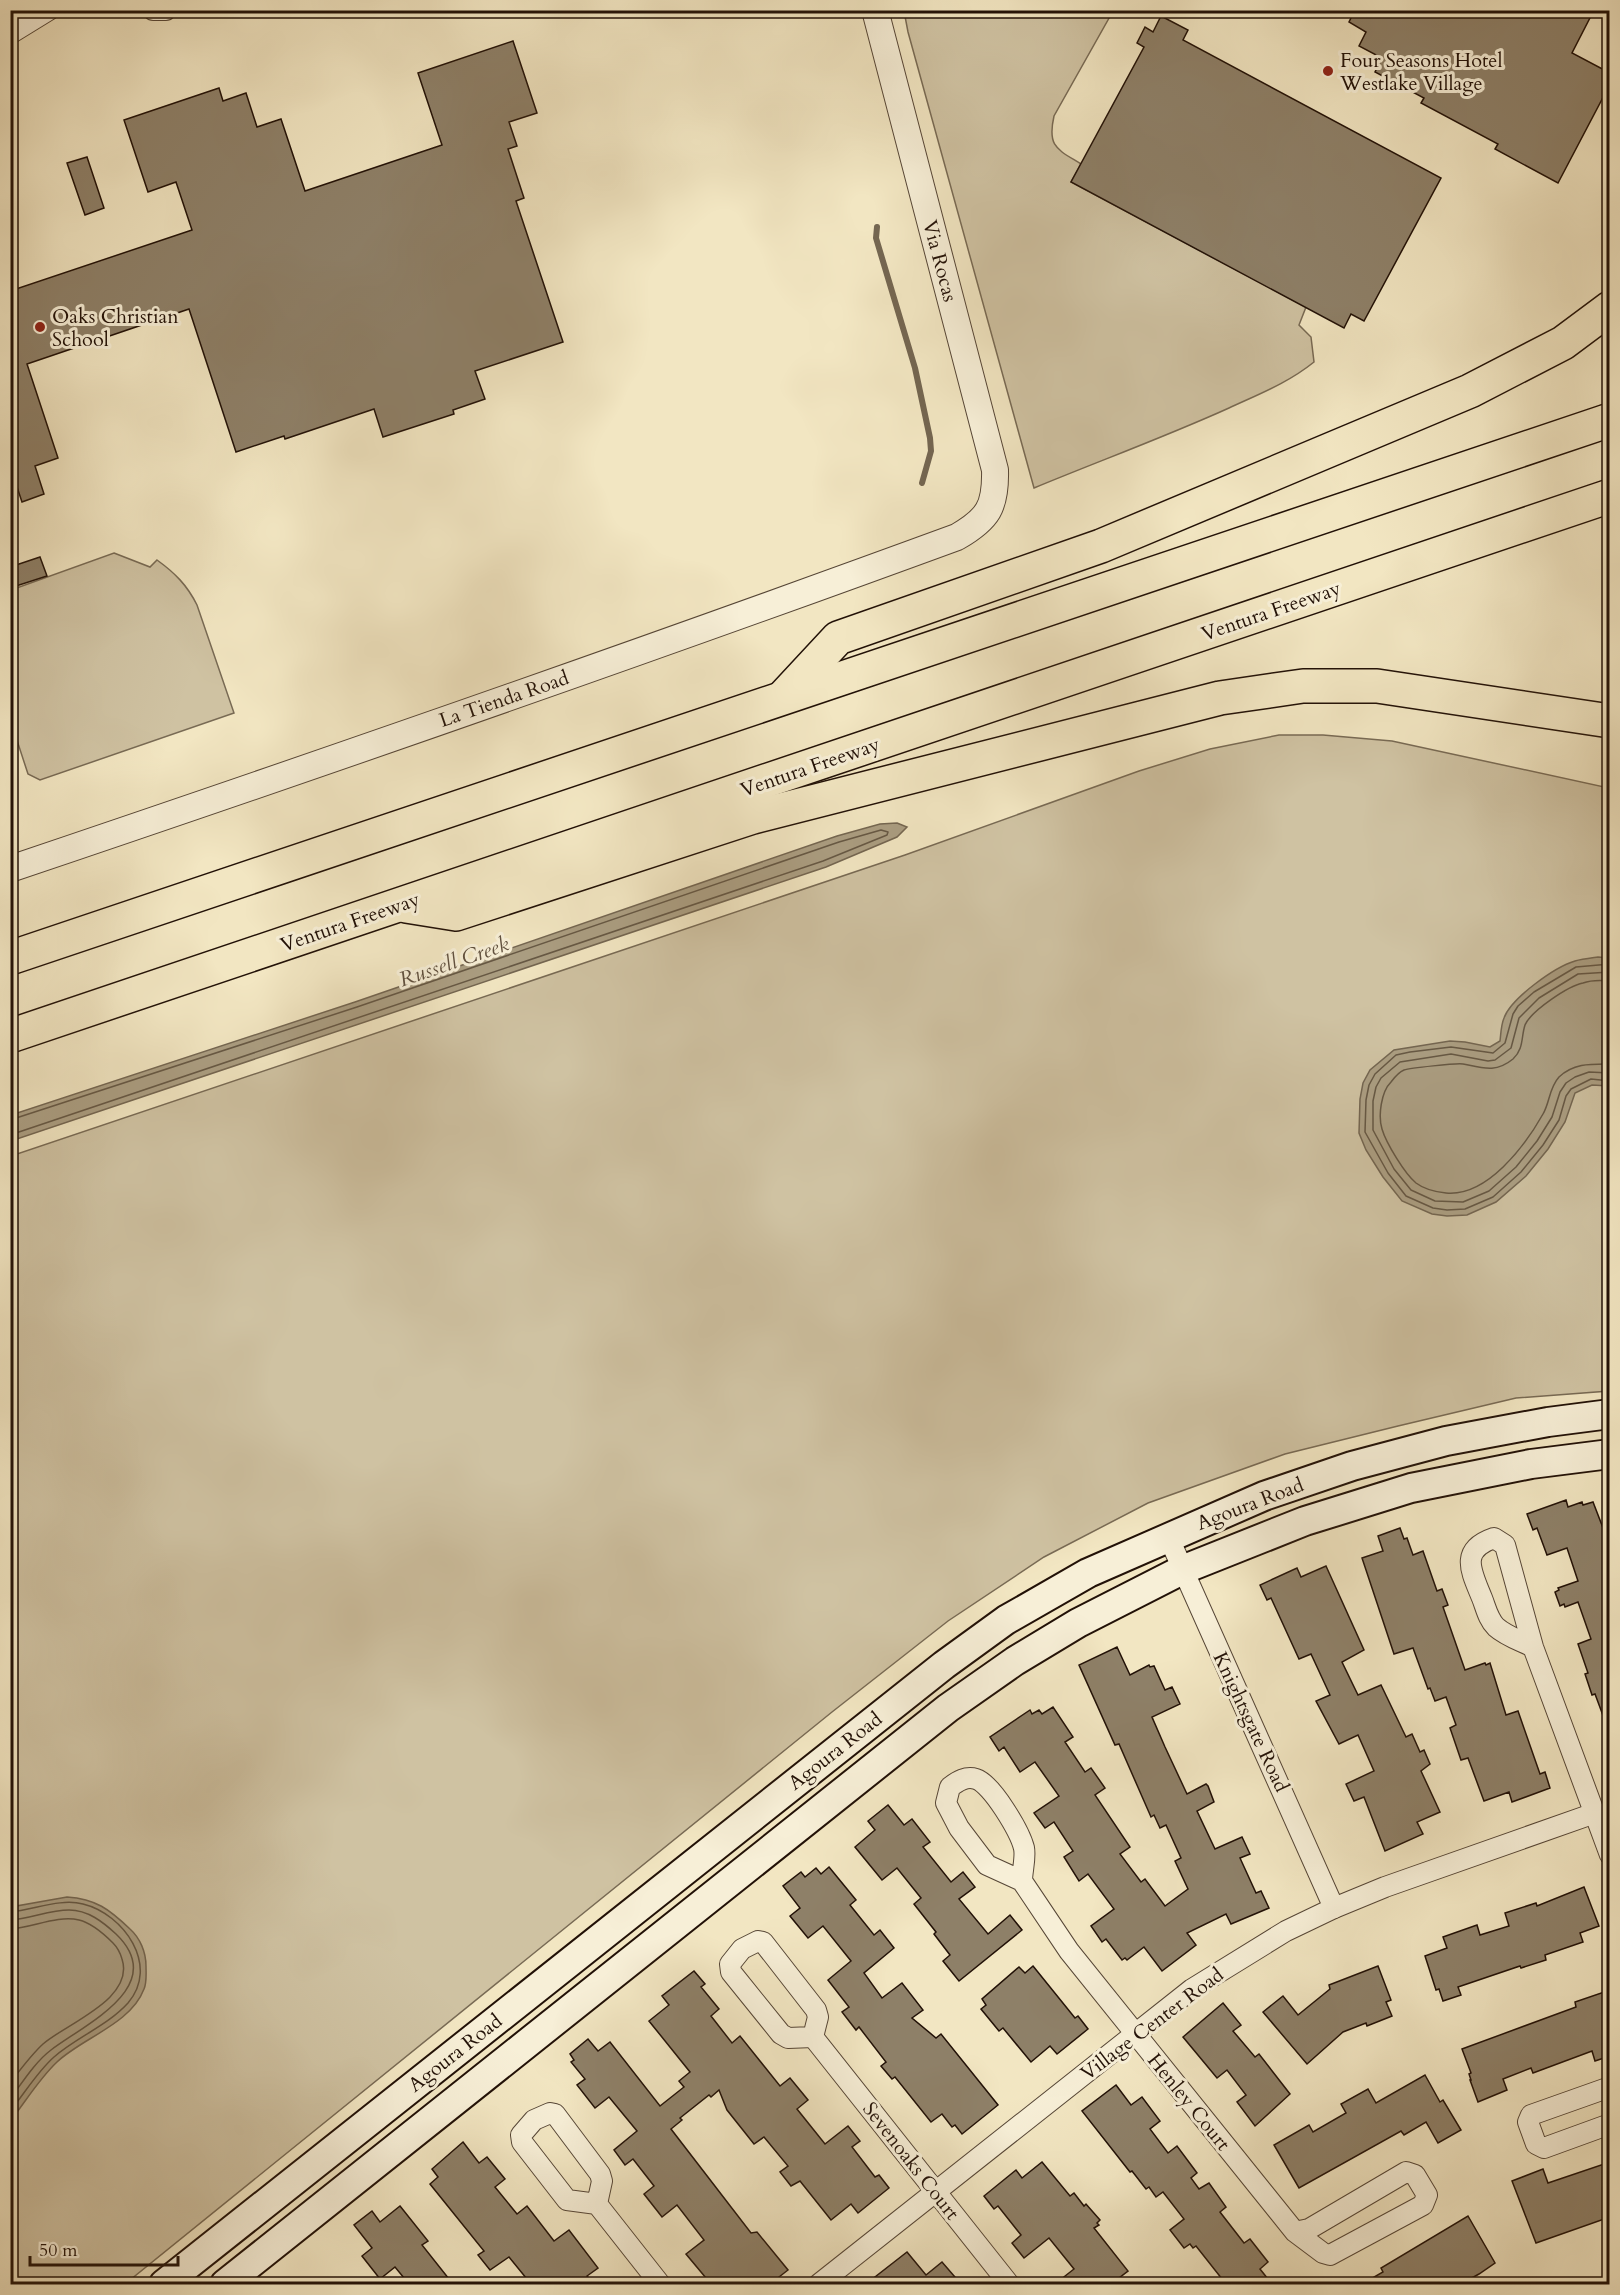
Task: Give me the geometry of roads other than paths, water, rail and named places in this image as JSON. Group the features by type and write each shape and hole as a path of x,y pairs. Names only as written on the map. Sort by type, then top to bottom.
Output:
{"highway":[{"path":"782,698 838,638 1111,542 1460,395 1563,344 1610,308"},
{"path":"10,958 1610,420"},
{"name":"Ventura Freeway","path":"10,1036 1610,496"},
{"path":"401,905 456,914 753,817 1220,698 1279,689 1303,686 1377,686 1610,722"}],"main road":[{"name":"Agoura Road","path":"164,2284 944,1665 1006,1620 1088,1573 1168,1536 1264,1496 1352,1466 1446,1442 1548,1422 1610,1414"},
{"name":"Agoura Road","path":"225,2284 948,1708 1015,1661 1078,1623 1182,1570 1305,1521 1411,1488 1531,1464 1610,1454"}],"street":[{"path":"10,34 49,10"},
{"path":"153,10 166,10"},
{"name":"Via Rocas","path":"875,10 995,470 996,490 989,512"},
{"name":"La Tienda Road","path":"10,869 737,618 957,537 975,526 989,512"},
{"name":"Knightsgate Road","path":"1168,1536 1334,1908"},
{"path":"1533,1647 1498,1629 1491,1621 1471,1571 1471,1557 1480,1543 1494,1538 1505,1545 1533,1647 1610,1855"},
{"path":"963,1779 977,1779 988,1788 1011,1819 1024,1849 1022,1881 987,1865 980,1856 959,1828 946,1803 950,1787 963,1779"},
{"name":"Village Center Road","path":"819,2284 1192,1989 1286,1931 1385,1887 1595,1813"},
{"name":"Henley Court","path":"1022,1881 1069,1951 1134,2033 1296,2232 1323,2253 1330,2255 1423,2205 1427,2195 1415,2175 1406,2172 1309,2229 1296,2232"},
{"path":"758,1941 763,1942 816,2010 818,2017 813,2037 788,2038 781,2034 731,1972 730,1964 742,1949 758,1941"},
{"name":"Sevenoaks Court","path":"813,2037 1009,2284"},
{"path":"1610,2087 1531,2115 1528,2122 1536,2144 1544,2148 1610,2124"},
{"path":"597,2204 602,2181 600,2174 555,2114 550,2113 534,2120 521,2135 522,2142 567,2200 597,2204 660,2284"}],"water":[{"path":"897,823 907,827 897,837 826,867 11,1141 11,1115 355,1002 837,836 880,824"},
{"path":"1598,957 1609,958 1609,1086 1592,1085 1575,1093 1565,1122 1548,1149 1526,1176 1496,1202 1467,1215 1447,1216 1432,1214 1402,1201 1383,1177 1366,1150 1359,1133 1360,1099 1363,1083 1370,1070 1394,1050 1450,1041 1490,1047 1500,1041 1504,1018 1508,1010 1524,993 1566,964"},
{"path":"67,1897 86,1900 101,1906 134,1933 144,1951 145,1986 138,2001 128,2012 67,2053 50,2069 11,2120 11,1907"}],"waterway":[{"path":"877,227 876,238 915,368 930,438 931,451 922,483"}],"place":[{"name":"Four Seasons Hotel Westlake Village","path":"1328,71"},
{"name":"Oaks Christian School","path":"40,327"}],"water label":[{"name":"Russell Creek","path":"454,962"}]}
